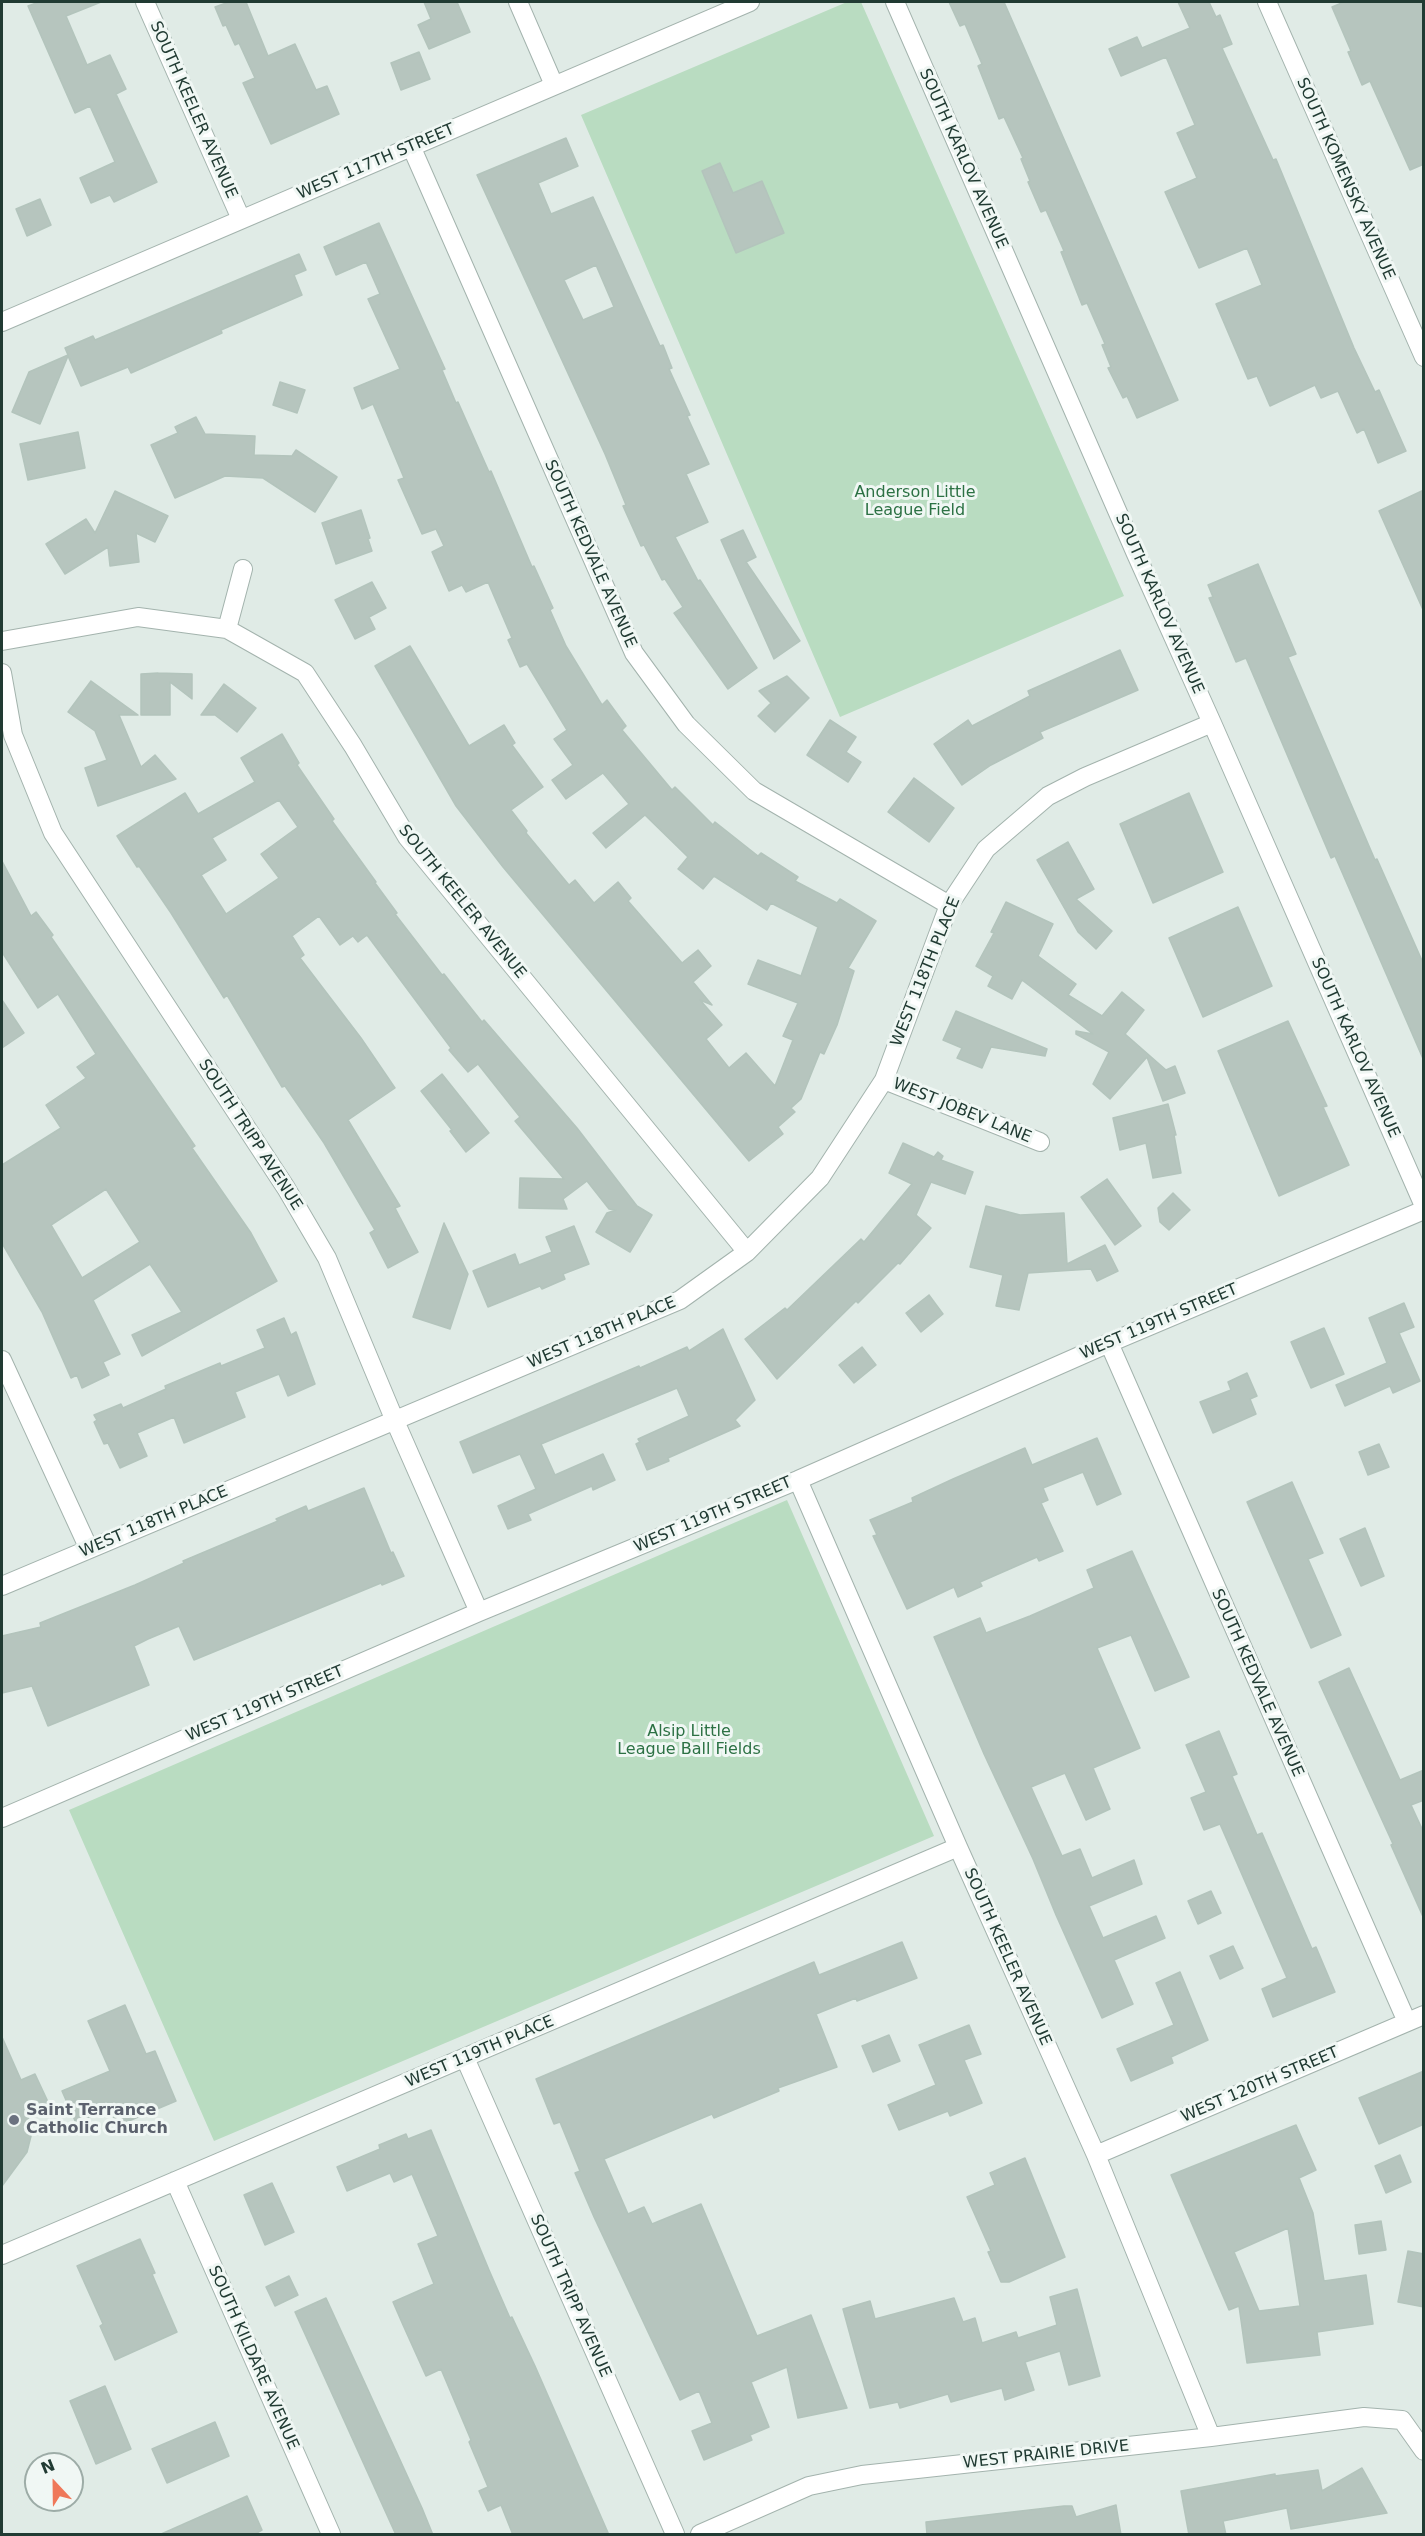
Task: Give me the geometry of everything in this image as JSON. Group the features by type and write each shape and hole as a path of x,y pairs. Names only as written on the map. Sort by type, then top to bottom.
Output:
{"street":[{"name":"SOUTH KEELER AVENUE","path":"145,2 241,219"},
{"path":"518,2 554,86"},
{"name":"WEST 117TH STREET","path":"2,322 750,2"},
{"name":"SOUTH KARLOV AVENUE","path":"895,2 1424,1208"},
{"name":"SOUTH KOMENSKY AVENUE","path":"1267,2 1424,357"},
{"name":"SOUTH KEDVALE AVENUE","path":"411,146 633,653 686,724 754,791 949,904"},
{"path":"227,629 243,569"},
{"name":"SOUTH KEELER AVENUE","path":"2,640 138,617 227,629 305,673 353,746 407,837 747,1252"},
{"name":"SOUTH TRIPP AVENUE","path":"2,673 13,735 53,833 286,1188 327,1258 395,1421 479,1612"},
{"name":"WEST 118TH PLACE","path":"2,1586 680,1299 747,1252 820,1178 884,1080 949,904 986,849 1048,796 1085,777 1212,723"},
{"name":"WEST JOBEV LANE","path":"884,1080 1040,1142"},
{"name":"WEST 119TH STREET","path":"2,1818 479,1612 798,1480 1424,1208"},
{"name":"SOUTH KEDVALE AVENUE","path":"1109,1343 1415,2018"},
{"path":"2,1360 89,1549"},
{"name":"SOUTH KEELER AVENUE","path":"798,1480 958,1847 1096,2155 1211,2436"},
{"name":"WEST 119TH PLACE","path":"2,2255 958,1847"},
{"name":"WEST 120TH STREET","path":"1096,2155 1415,2018"},
{"name":"SOUTH TRIPP AVENUE","path":"465,2058 675,2535"},
{"name":"SOUTH KILDARE AVENUE","path":"175,2181 331,2535"},
{"name":"WEST PRAIRIE DRIVE","path":"700,2535 809,2486 862,2475 1364,2417 1402,2420 1424,2451"}],"green space":[{"name":"Anderson Little League Field","path":"847,2 861,2 1124,596 840,717 581,115"},
{"name":"Alsip Little League Ball Fields","path":"787,1500 934,1836 214,2141 69,1810"}],"building":[{"path":"39,2 101,2 66,16 87,65 110,55 126,89 116,94 157,182 114,202 110,195 91,203 80,178 115,162 90,106 75,113 28,6"},
{"path":"229,2 246,2 268,56 295,44 316,90 327,86 339,114 271,144 243,83 255,78 239,43 235,45 215,7"},
{"path":"424,2 457,2 470,32 429,49 418,25 431,19"},
{"path":"949,2 1004,2 1178,400 1137,418 1127,396 1123,398 1108,368 1111,367 1102,345 1105,344 1087,303 1082,305 1061,252 1064,251 1046,210 1041,212 1028,182 1030,181 1021,159 1023,158 1004,117 999,119 978,66 982,64 965,24 960,26"},
{"path":"1178,2 1209,2 1216,17 1220,15 1232,44 1222,48 1273,160 1276,159 1354,348 1375,392 1379,390 1406,451 1378,463 1364,429 1357,433 1338,391 1321,398 1315,385 1270,406 1257,376 1248,379 1216,304 1262,285 1247,248 1199,268 1165,192 1197,178 1177,133 1195,125 1166,57 1121,76 1109,49 1137,37 1142,48 1190,28"},
{"path":"1344,2 1424,2 1424,164 1410,170 1370,81 1362,85 1348,52 1351,51 1332,7"},
{"path":"419,52 430,79 401,90 391,63"},
{"path":"566,138 578,166 538,183 551,214 593,197 660,346 663,345 672,368 669,369 690,415 687,416 709,464 686,474 708,522 675,537 698,581 700,580 757,668 728,689 674,613 683,607 665,579 662,580 644,545 641,546 623,506 626,505 605,454 477,175","holes":["596,265 614,307 583,320 564,280"]},
{"path":"720,163 733,193 762,181 784,233 736,253 702,171"},
{"path":"40,199 51,225 27,236 16,209"},
{"path":"379,223 445,369 442,370 456,403 458,402 489,472 491,471 532,567 534,566 553,608 550,610 566,646 602,705 607,700 626,726 622,730 672,790 675,787 713,825 715,822 758,856 761,853 798,877 795,881 837,903 840,899 876,921 848,968 854,971 837,1025 824,1054 820,1052 801,1099 791,1108 795,1112 778,1127 783,1134 749,1161 503,867 456,806 375,666 410,646 469,746 504,725 515,743 512,745 543,787 511,810 527,831 526,833 569,885 575,880 594,903 618,882 631,898 628,901 682,963 698,950 711,966 693,982 712,1005 700,1000 722,1025 706,1039 729,1068 746,1053 775,1086 793,1040 783,1036 798,1003 748,984 758,960 801,976 818,927 771,903 767,910 714,876 703,889 678,869 688,857 645,815 606,848 593,833 629,804 603,773 566,799 552,780 573,765 554,739 567,730 527,664 520,667 508,640 512,638 488,582 466,592 462,585 449,591 432,552 444,546 436,529 422,534 398,480 404,478 373,404 362,409 354,388 400,369 368,299 380,294 366,262 336,275 324,247"},
{"path":"299,254 306,270 294,275 302,295 131,373 128,367 81,386 68,356 40,424 12,412 29,372 68,355 65,348 93,336 95,340"},
{"path":"280,382 305,390 297,413 273,405"},
{"path":"196,417 205,434 255,436 254,455 292,456 296,450 337,477 315,512 263,478 225,476 175,498 151,445 178,433 175,427"},
{"path":"78,432 85,468 28,480 20,444"},
{"path":"1424,490 1424,612 1379,511"},
{"path":"115,491 168,516 155,542 136,533 139,562 110,566 108,547 65,574 46,544 86,519 95,533"},
{"path":"361,510 372,551 336,564 322,523"},
{"path":"743,530 756,557 746,562 800,641 774,659 721,540"},
{"path":"1258,564 1296,654 1288,657 1375,860 1377,859 1424,965 1424,1061 1335,856 1331,858 1246,658 1236,662 1209,598 1213,597 1208,585"},
{"path":"372,582 386,608 369,617 375,629 355,639 335,600"},
{"path":"1120,650 1138,690 1040,732 1043,738 991,765 962,785 934,744 968,720 972,726 1030,696 1028,691"},
{"path":"141,674 192,674 192,699 170,682 170,715 141,715"},
{"path":"787,676 809,698 775,732 758,716 771,703 759,691"},
{"path":"91,681 138,715 119,715 141,767 155,755 176,779 98,806 85,768 107,760 95,731 68,712"},
{"path":"224,684 256,708 237,732 215,715 201,715"},
{"path":"830,720 856,737 846,752 861,762 848,782 807,755"},
{"path":"282,734 299,763 297,765 334,819 332,821 397,913 395,914 442,975 444,974 482,1022 484,1020 577,1128 637,1206 652,1215 630,1252 596,1232 607,1213 616,1210 609,1209 587,1181 563,1199 567,1209 519,1208 520,1178 564,1179 515,1121 520,1117 478,1064 468,1072 449,1050 451,1048 367,935 358,942 353,936 340,945 319,916 292,936 304,955 300,958 361,1038 395,1088 348,1120 400,1206 395,1208 418,1252 388,1268 370,1233 375,1230 324,1143 285,1086 282,1087 227,995 224,998 171,913 117,836 185,793 198,814 255,782 241,758","holes":["279,800 298,827 261,854 279,878 226,914 201,875 226,860 212,838"]},
{"path":"914,778 954,808 929,842 888,812"},
{"path":"1189,793 1223,872 1153,903 1120,824"},
{"path":"1068,842 1094,889 1076,899 1112,931 1096,949 1078,932 1037,860"},
{"path":"2,861 31,916 36,912 53,935 51,937 195,1146 192,1148 251,1233 277,1281 142,1356 132,1335 182,1312 150,1264 93,1300 120,1354 103,1362 109,1375 82,1388 77,1375 71,1378 42,1312 2,1243 2,1165 61,1128 46,1105 86,1078 77,1067 96,1054 58,994 38,1008 2,952","holes":["106,1189 140,1242 82,1278 51,1225"]},
{"path":"1006,902 1053,924 1038,956 1076,984 1068,995 1102,1016 1122,992 1144,1010 1125,1034 1166,1070 1175,1066 1185,1093 1163,1101 1147,1057 1110,1099 1093,1084 1109,1052 1076,1034 1076,1031 1093,1034 1022,980 1012,999 988,986 993,976 976,966 994,933 991,932"},
{"path":"1238,907 1272,986 1203,1017 1169,938"},
{"path":"2,1000 24,1033 2,1048"},
{"path":"956,1011 1047,1049 1045,1056 991,1047 982,1068 957,1058 962,1048 943,1040"},
{"path":"1288,1021 1327,1106 1323,1107 1349,1165 1279,1196 1218,1051"},
{"path":"442,1074 489,1133 466,1152 421,1091"},
{"path":"1168,1104 1176,1135 1174,1135 1181,1173 1153,1178 1146,1143 1120,1150 1113,1118"},
{"path":"903,1143 934,1157 938,1152 943,1156 941,1160 973,1172 965,1194 931,1182 916,1215 931,1228 900,1264 898,1263 858,1303 856,1301 777,1379 745,1339 785,1308 787,1310 861,1239 864,1242 912,1184 889,1173"},
{"path":"1107,1179 1141,1226 1115,1245 1081,1197"},
{"path":"1173,1193 1190,1210 1169,1230 1160,1222 1158,1208"},
{"path":"986,1206 1020,1215 1064,1213 1067,1264 1105,1245 1118,1271 1097,1281 1091,1269 1028,1273 1019,1310 996,1306 1003,1275 970,1267"},
{"path":"444,1223 468,1274 450,1329 413,1317"},
{"path":"574,1226 589,1264 563,1274 565,1279 542,1289 540,1286 488,1307 473,1271 515,1254 519,1265 552,1252 546,1237"},
{"path":"929,1295 943,1314 921,1332 906,1313"},
{"path":"1404,1303 1414,1327 1399,1333 1420,1381 1393,1393 1390,1386 1345,1406 1336,1385 1387,1363 1369,1318"},
{"path":"284,1318 291,1335 296,1332 315,1384 288,1396 279,1374 235,1392 245,1417 184,1443 174,1417 137,1433 147,1456 120,1468 108,1443 104,1444 94,1422 97,1420 94,1415 121,1404 123,1408 166,1389 165,1386 220,1363 221,1366 265,1348 257,1330"},
{"path":"1324,1328 1344,1374 1311,1388 1291,1342"},
{"path":"723,1329 755,1400 735,1420 740,1426 668,1458 669,1461 647,1470 636,1444 640,1442 638,1439 689,1416 677,1388 541,1444 555,1475 603,1454 615,1480 593,1490 592,1486 528,1514 531,1520 508,1529 498,1506 536,1489 520,1454 473,1473 460,1442 639,1366 640,1368 687,1347 689,1351"},
{"path":"862,1347 876,1365 854,1383 839,1365"},
{"path":"1247,1373 1257,1396 1250,1399 1256,1414 1213,1433 1200,1402 1231,1390 1228,1382"},
{"path":"1097,1438 1121,1494 1097,1505 1083,1472 1043,1488 1048,1500 1041,1503 1063,1551 1039,1561 1037,1557 980,1582 982,1586 958,1597 954,1587 907,1609 873,1536 877,1535 870,1520 913,1502 912,1498 1025,1448 1032,1465"},
{"path":"1379,1444 1389,1467 1368,1475 1359,1452"},
{"path":"1292,1482 1323,1553 1308,1559 1341,1635 1311,1648 1247,1502"},
{"path":"364,1488 391,1553 393,1552 404,1576 382,1585 381,1583 194,1660 179,1626 148,1639 134,1646 149,1685 48,1726 32,1686 2,1693 2,1636 41,1627 40,1623 135,1585 184,1563 183,1561 278,1521 276,1519 306,1506 308,1511"},
{"path":"1365,1528 1384,1576 1361,1586 1340,1539"},
{"path":"1132,1551 1189,1677 1155,1691 1131,1635 1097,1648 1140,1748 1093,1768 1110,1809 1086,1820 1065,1773 1031,1787 1062,1856 1080,1849 1092,1878 1134,1860 1142,1884 1089,1906 1103,1938 1156,1916 1165,1938 1114,1960 1133,2004 1102,2018 934,1637 980,1618 986,1633 1030,1616 1094,1588 1087,1570"},
{"path":"1349,1668 1400,1780 1424,1770 1424,1800 1411,1805 1424,1833 1424,1919 1391,1845 1393,1844 1319,1682"},
{"path":"1219,1731 1237,1774 1232,1776 1257,1835 1262,1833 1312,1949 1316,1947 1335,1992 1273,2017 1262,1989 1287,1978 1220,1824 1204,1830 1191,1798 1206,1792 1186,1745"},
{"path":"1211,1891 1221,1913 1198,1924 1188,1901"},
{"path":"902,1942 917,1978 816,2014 837,2067 778,2088 779,2091 714,2118 712,2114 604,2159 628,2214 644,2207 652,2224 701,2204 757,2336 811,2315 847,2408 798,2418 787,2367 751,2382 769,2427 750,2435 752,2440 704,2460 692,2431 712,2423 699,2391 680,2400 575,2173 580,2171 560,2122 554,2124 536,2079 814,1962 819,1975"},
{"path":"1233,1946 1243,1968 1220,1979 1210,1956"},
{"path":"1180,1972 1208,2040 1171,2057 1173,2063 1131,2081 1117,2049 1174,2025 1156,1983"},
{"path":"125,2005 146,2054 155,2051 176,2101 117,2126 110,2108 76,2123 62,2091 110,2071 88,2021"},
{"path":"969,2025 981,2054 964,2060 982,2103 950,2116 948,2111 899,2130 888,2105 936,2085 919,2045"},
{"path":"889,2035 900,2061 873,2072 862,2046"},
{"name":"Saint Terrance Catholic Church","path":"2,2037 21,2080 35,2074 49,2104 28,2113 31,2136 27,2152 2,2186"},
{"path":"1424,2071 1424,2124 1379,2144 1359,2098"},
{"path":"1296,2125 1316,2170 1299,2178 1313,2213 1324,2281 1366,2275 1373,2324 1317,2332 1320,2355 1247,2363 1239,2306 1229,2310 1171,2175","holes":["1288,2228 1300,2306 1259,2311 1234,2252"]},
{"path":"431,2130 510,2318 512,2317 535,2366 609,2535 513,2535 501,2505 488,2511 479,2491 488,2487 441,2369 426,2376 403,2325 393,2302 434,2284 418,2244 438,2236 412,2174 394,2182 390,2173 347,2191 337,2167 380,2149 379,2145 406,2134 408,2139"},
{"path":"1400,2155 1411,2182 1386,2193 1375,2166"},
{"path":"1025,2158 1065,2257 1009,2282 1001,2282 988,2252 991,2251 967,2197 995,2185 990,2173"},
{"path":"272,2183 294,2232 265,2245 244,2195"},
{"path":"1381,2221 1386,2250 1359,2254 1355,2225"},
{"path":"140,2239 177,2332 115,2360 100,2326 103,2324 77,2266"},
{"path":"1408,2251 1424,2254 1424,2307 1398,2302"},
{"path":"289,2276 298,2295 275,2306 266,2287"},
{"path":"1077,2289 1100,2376 1069,2385 1060,2351 1025,2362 1034,2390 1005,2400 1002,2388 951,2402 948,2394 900,2408 898,2402 870,2408 843,2309 870,2301 875,2319 954,2298 963,2322 975,2318 982,2343 1016,2332 1018,2338 1057,2325 1050,2297"},
{"path":"326,2298 433,2535 396,2535 295,2312"},
{"path":"105,2386 131,2449 96,2464 70,2401"},
{"path":"215,2422 229,2456 167,2483 152,2449"},
{"path":"1362,2468 1387,2513 1291,2529 1287,2508 1223,2521 1226,2535 1189,2535 1181,2491 1275,2474 1275,2476 1318,2470 1322,2491"},
{"path":"247,2496 262,2530 253,2535 159,2535"},
{"path":"1116,2505 1121,2535 927,2535 926,2522 1064,2506 1072,2506 1076,2517"}],"place":[{"name":"Saint Terrance Catholic Church","path":"14,2120"}]}
